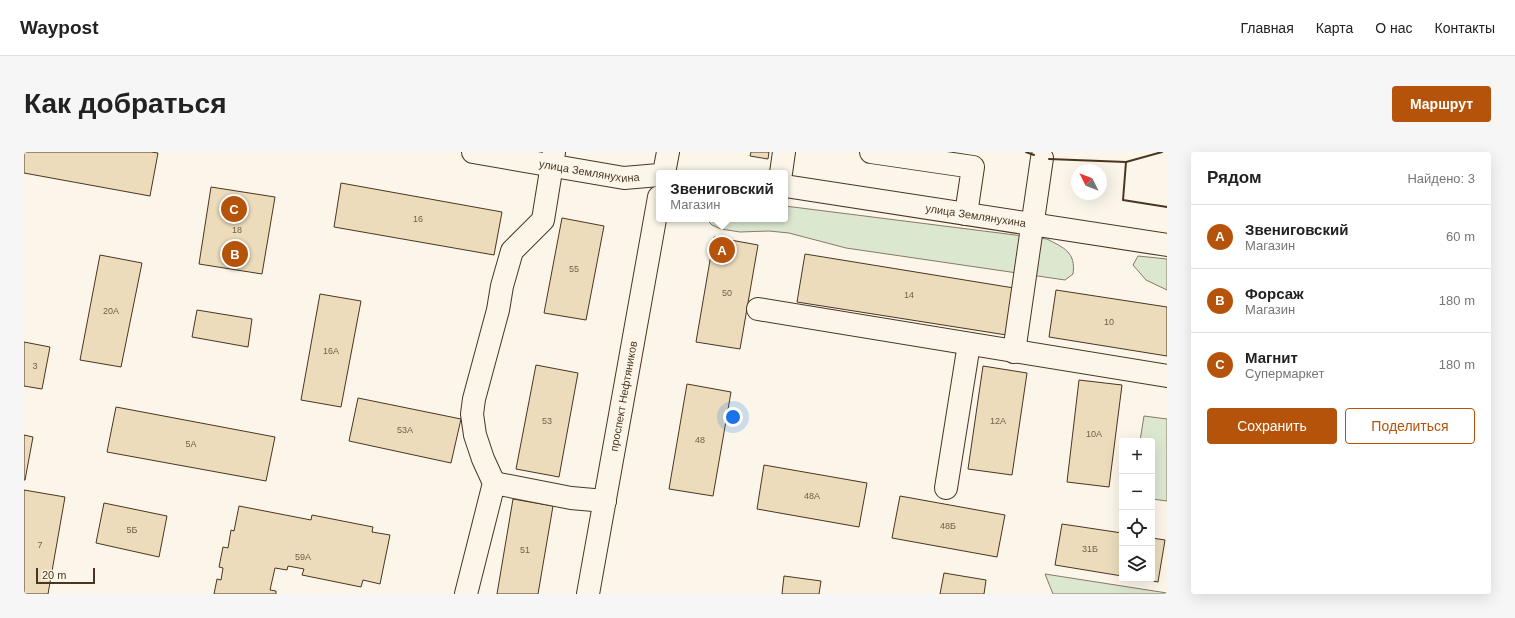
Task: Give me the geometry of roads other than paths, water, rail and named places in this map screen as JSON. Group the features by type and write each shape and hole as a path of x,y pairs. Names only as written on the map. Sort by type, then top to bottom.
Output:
{"street":[{"name":"улица Землянухина","path":"473,152 553,159 624,178 656,175"},
{"path":"665,170 668,152"},
{"path":"781,170 784,152"},
{"path":"871,152 973,167 966,214"},
{"path":"1014,352 1042,158"},
{"path":"466,594 494,483 474,435 472,414 474,399 512,251 543,220 553,159"},
{"name":"улица Землянухина","path":"788,186 1167,245"},
{"name":"проспект Нефтяников","path":"588,594 656,215"},
{"path":"758,309 1167,376"},
{"path":"946,488 970,344"},
{"path":"494,483 571,498 605,501"}],"place":[{"name":"Магнит","path":"234,209"},
{"name":"Звениговский","path":"722,250"},
{"name":"Форсаж","path":"235,254"}]}
